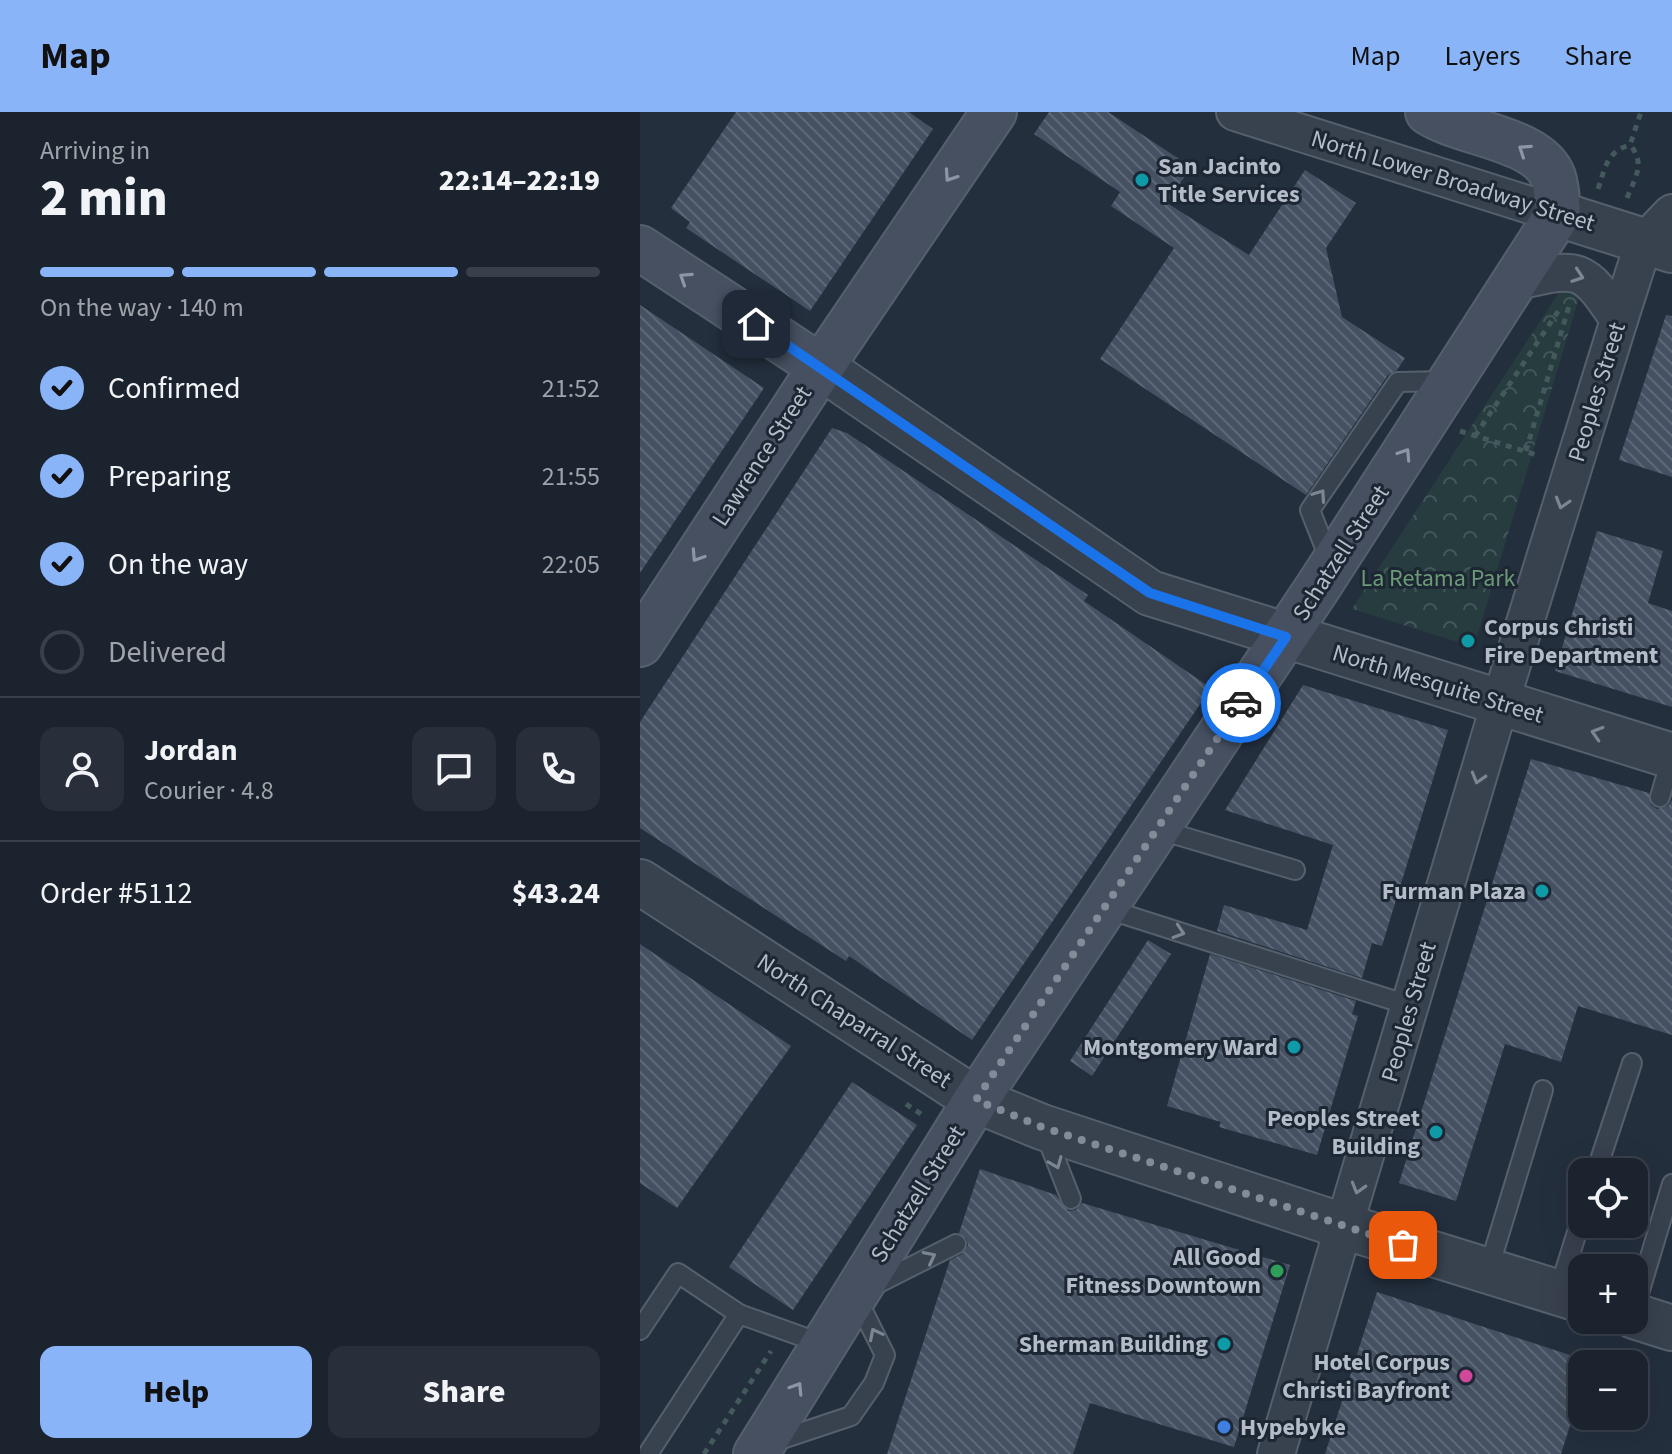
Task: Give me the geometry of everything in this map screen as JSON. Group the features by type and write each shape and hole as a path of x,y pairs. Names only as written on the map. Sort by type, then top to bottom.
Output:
{"main road":[{"name":"Lawrence Street","path":"640,644 821,367 994,112"},
{"path":"1428,112 1446,124 1522,145 1553,174 1624,229"},
{"name":"Schatzell Street","path":"758,1450 804,1338 855,1295 976,1100 1332,566 1460,400 1518,281 1624,229"},
{"name":"North Mesquite Street","path":"640,248 821,367"}],"street":[{"name":"North Lower Broadway Street","path":"1235,112 1624,229"},
{"name":"Peoples Street","path":"1276,1454 1500,703 1619,320 1624,229"},
{"path":"1518,281 1562,270 1593,281 1619,320"},
{"name":"North Mesquite Street","path":"821,367 1150,593 1500,703 1668,770"},
{"name":"North Chaparral Street","path":"640,882 976,1100 1042,1127 1346,1227 1568,1295"},
{"path":"1648,1319 1672,1328"}],"lane":[{"path":"1157,829 1295,870"},
{"path":"1104,908 1411,1006"},
{"path":"1601,1158 1632,1063"},
{"path":"1488,1271 1543,1090"},
{"path":"1042,1127 1071,1199"},
{"path":"1648,1265 1672,1184"},
{"path":"758,1450 851,1416 874,1383 885,1355 855,1295 956,1244"},
{"path":"640,1330 678,1273 739,1314 804,1338"},
{"path":"648,1454 739,1314"}],"path":[{"path":"1630,145 1641,112"},
{"path":"1624,229 1610,156 1617,149 1630,145"},
{"path":"1624,229 1640,166 1639,156 1630,145"},
{"path":"1475,436 1568,300 1526,451"},
{"path":"1451,444 1460,431 1460,400"},
{"path":"1460,431 1540,456"},
{"path":"1535,470 1544,442"},
{"path":"899,1099 925,1117 917,1131"},
{"path":"704,1454 804,1338"}],"green space":[{"name":"La Retama Park","path":"1565,283 1582,288 1474,647 1352,609"}],"building":[{"path":"736,112 909,112 933,129 810,311 686,228 690,222 671,208"},
{"path":"1049,112 1108,112 1191,167 1167,203 1249,255 1305,170 1356,203 1326,248 1342,317 1405,358 1397,370 1388,375 1306,495 1100,359 1174,248 1111,206 1120,192 1034,134"},
{"path":"640,305 764,388 640,573"},
{"path":"1666,315 1672,316 1672,477 1619,460"},
{"path":"832,428 847,433 1088,595 1084,601 1211,688 972,1040 849,956 846,961 640,828 640,722"},
{"path":"1597,531 1663,551 1648,603 1672,611 1672,707 1555,671"},
{"path":"1303,685 1448,730 1382,946 1372,943 1362,978 1217,931 1224,905 1307,930 1333,845 1225,810"},
{"path":"1531,759 1649,793 1651,805 1657,809 1668,806 1672,800 1672,1035 1578,1006 1561,1062 1505,1044 1456,1201 1399,1183"},
{"path":"1148,940 1171,954 1092,1076 1070,1061"},
{"path":"640,944 791,1046 677,1208 640,1183"},
{"path":"1210,954 1356,1001 1352,1014 1358,1016 1317,1155 1219,1127 1221,1122 1167,1106"},
{"path":"852,1082 917,1125 793,1310 729,1267"},
{"path":"980,1169 1056,1195 1068,1211 1076,1210 1082,1203 1290,1265 1234,1447 1090,1403 1073,1454 887,1454 950,1260 962,1254 968,1245 966,1238 959,1233"},
{"name":"Hotel Corpus Christi Bayfront","path":"1377,1292 1568,1354 1569,1430 1561,1454 1325,1454"}],"way so far":[{"path":"1241,703 976,1100 1042,1127 1403,1245"}],"place":[{"name":"San Jacinto Title Services","path":"1142,180"},
{"name":"Corpus Christi Fire Department","path":"1468,641"},
{"name":"Furman Plaza","path":"1542,891"},
{"name":"Montgomery Ward","path":"1294,1047"},
{"name":"Peoples Street Building","path":"1436,1132"},
{"name":"All Good Fitness Downtown","path":"1277,1271"},
{"name":"Sherman Building","path":"1224,1344"},
{"name":"Hotel Corpus Christi Bayfront","path":"1466,1376"},
{"name":"Hypebyke","path":"1224,1427"}],"route":[{"path":"756,324 1150,593 1286,637 1241,703"}]}
